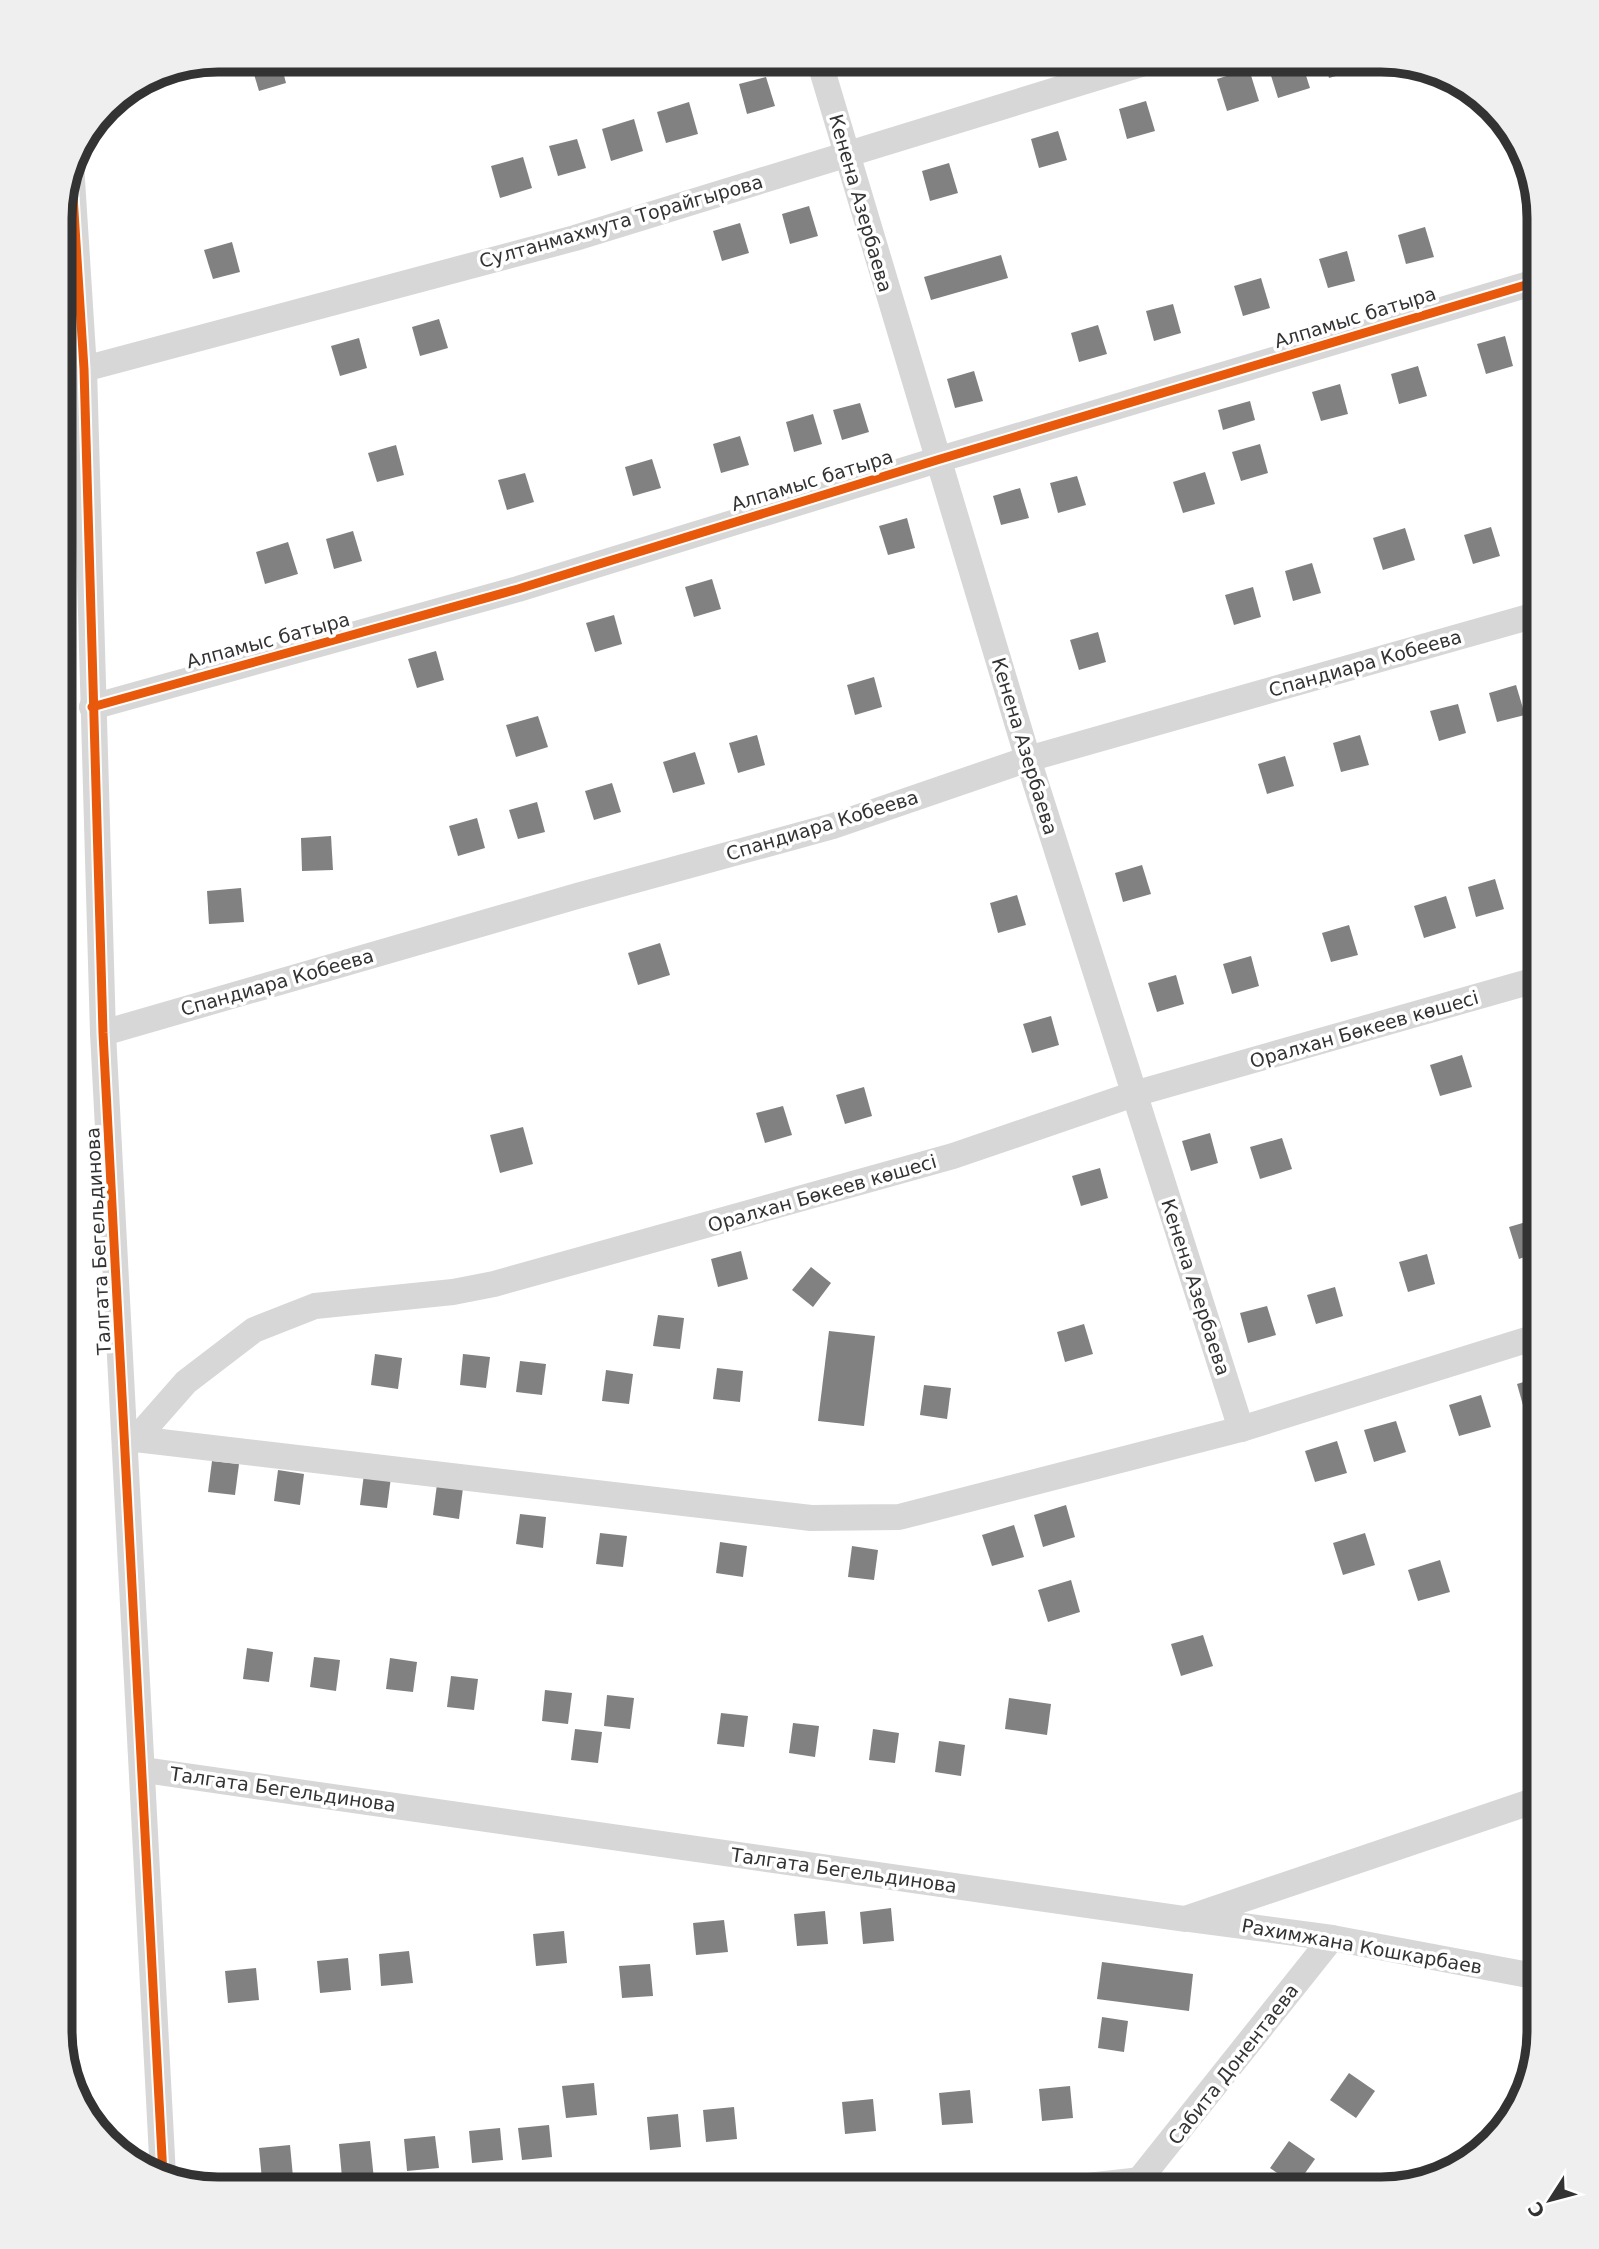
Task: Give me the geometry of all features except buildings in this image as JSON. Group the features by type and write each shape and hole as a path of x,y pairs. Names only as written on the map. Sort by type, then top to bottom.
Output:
{"street":[{"name":"Кенена Азербаева","path":"822,72 1028,759 1241,1429"},
{"name":"Султанмахмута Торайгырова","path":"84,369 575,238 1115,72"},
{"name":"Талгата Бегельдинова","path":"73,200 84,369 103,1033 131,1439 144,1770 1185,1919 1527,1803"},
{"name":"Алпамыс батыра","path":"92,707 518,589 937,460 1527,285"},
{"name":"Спандиара Кобеева","path":"103,1033 564,900 833,826 1028,759 1527,617"},
{"name":"Оралхан Бөкеев көшесі","path":"131,1439 186,1382 254,1330 315,1306 453,1292 494,1284 953,1156 1134,1094 1527,982"},
{"path":"131,1439 811,1518 899,1517 1241,1429 1527,1340"},
{"path":"144,1770 163,2166"},
{"name":"Рахимжана Кошкарбаев","path":"1185,1919 1332,1938 1527,1975"},
{"name":"Сабита Донентаева","path":"1143,2177 1332,1938"}],"cycle path":[{"path":"73,200 84,369 103,1033 162,2166"},
{"path":"92,707 518,589 937,460 1527,285"}]}
